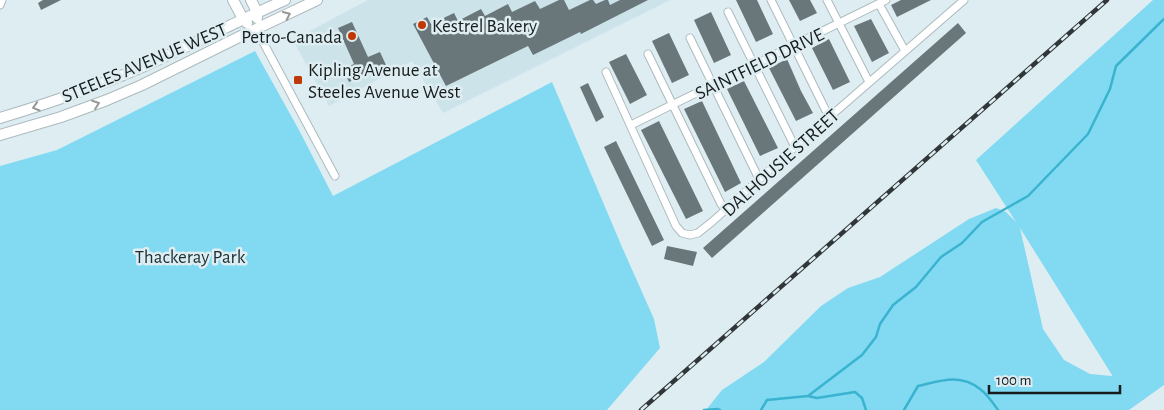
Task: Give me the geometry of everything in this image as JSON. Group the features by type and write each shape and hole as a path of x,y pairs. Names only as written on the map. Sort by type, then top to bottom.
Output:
{"main road":[{"path":"233,0 243,19 256,29"},
{"path":"251,0 257,12 256,29"},
{"name":"STEELES AVENUE WEST","path":"0,118 62,99 105,82 146,65 285,0"},
{"name":"STEELES AVENUE WEST","path":"0,135 61,117 142,85 317,0"}],"street":[{"path":"0,5 2,0"},
{"path":"771,0 829,117"},
{"path":"827,0 869,82"},
{"name":"DALHOUSIE STREET","path":"631,125 676,226 682,233 690,235 698,233 964,0"},
{"path":"883,2 905,51"},
{"name":"SAINTFIELD DRIVE","path":"631,125 883,2"},
{"path":"728,12 794,147"},
{"path":"256,29 335,176"},
{"path":"690,38 759,179"},
{"path":"648,54 721,204 726,209"},
{"path":"606,72 631,125"}],"shaded area":[{"path":"368,0 670,0 443,113 412,61 329,106 293,40"}],"green space":[{"path":"1153,0 1164,0 1164,385 1129,410 706,410 722,390 764,362 821,306 848,288 880,277 969,219 996,208 1006,212 1016,222 976,160","holes":["1020,228 1112,375 1090,374 1064,360 1043,329"]},
{"name":"Thackeray Park","path":"255,51 333,196 552,82 654,319 660,348 607,410 0,410 0,166 57,150"}],"building":[{"path":"43,0 61,0 41,10 38,3"},
{"path":"559,0 564,0 569,10 590,0 593,0 596,4 608,0 610,5 620,0 648,0 581,34 580,32 533,55 528,46 446,86 413,24 427,17 431,24 454,13 458,21 481,9 485,16 508,4 512,12 535,1 540,9"},
{"path":"736,0 757,0 773,34 756,42"},
{"path":"789,0 810,0 817,13 800,21"},
{"path":"901,0 931,0 897,17 891,5"},
{"path":"711,12 731,55 714,63 694,20"},
{"path":"871,19 889,53 872,62 854,26"},
{"path":"352,22 368,57 380,52 386,65 349,82 343,69 354,64 338,28"},
{"path":"958,23 966,33 712,258 703,248"},
{"path":"669,33 689,75 672,83 652,41"},
{"path":"829,39 850,82 833,90 812,48"},
{"path":"626,54 647,95 630,104 609,62"},
{"path":"787,59 813,113 796,121 769,68"},
{"path":"744,81 778,148 760,156 727,89"},
{"path":"588,83 604,117 596,122 580,87"},
{"path":"702,101 741,183 725,192 684,109"},
{"path":"659,121 703,211 686,219 641,130"},
{"path":"616,141 664,240 652,246 604,147"},
{"path":"667,246 697,252 693,266 664,259"}],"waterway":[{"path":"761,410 767,400 808,396 862,355 876,337 880,324 893,305 916,287 941,257 962,243 982,222 1028,196 1088,134 1110,89 1116,66 1164,19"},
{"path":"904,410 918,386 950,380 965,381 972,384 985,393 998,410"},
{"path":"808,396 817,398 855,392 862,398 866,410"},
{"path":"704,410 720,410"}],"railway":[{"path":"641,410 1107,0"}],"place":[{"name":"Kestrel Bakery","path":"422,25"},
{"name":"Petro-Canada","path":"352,36"},
{"name":"Kipling Avenue at Steeles Avenue West","path":"298,80"}]}
